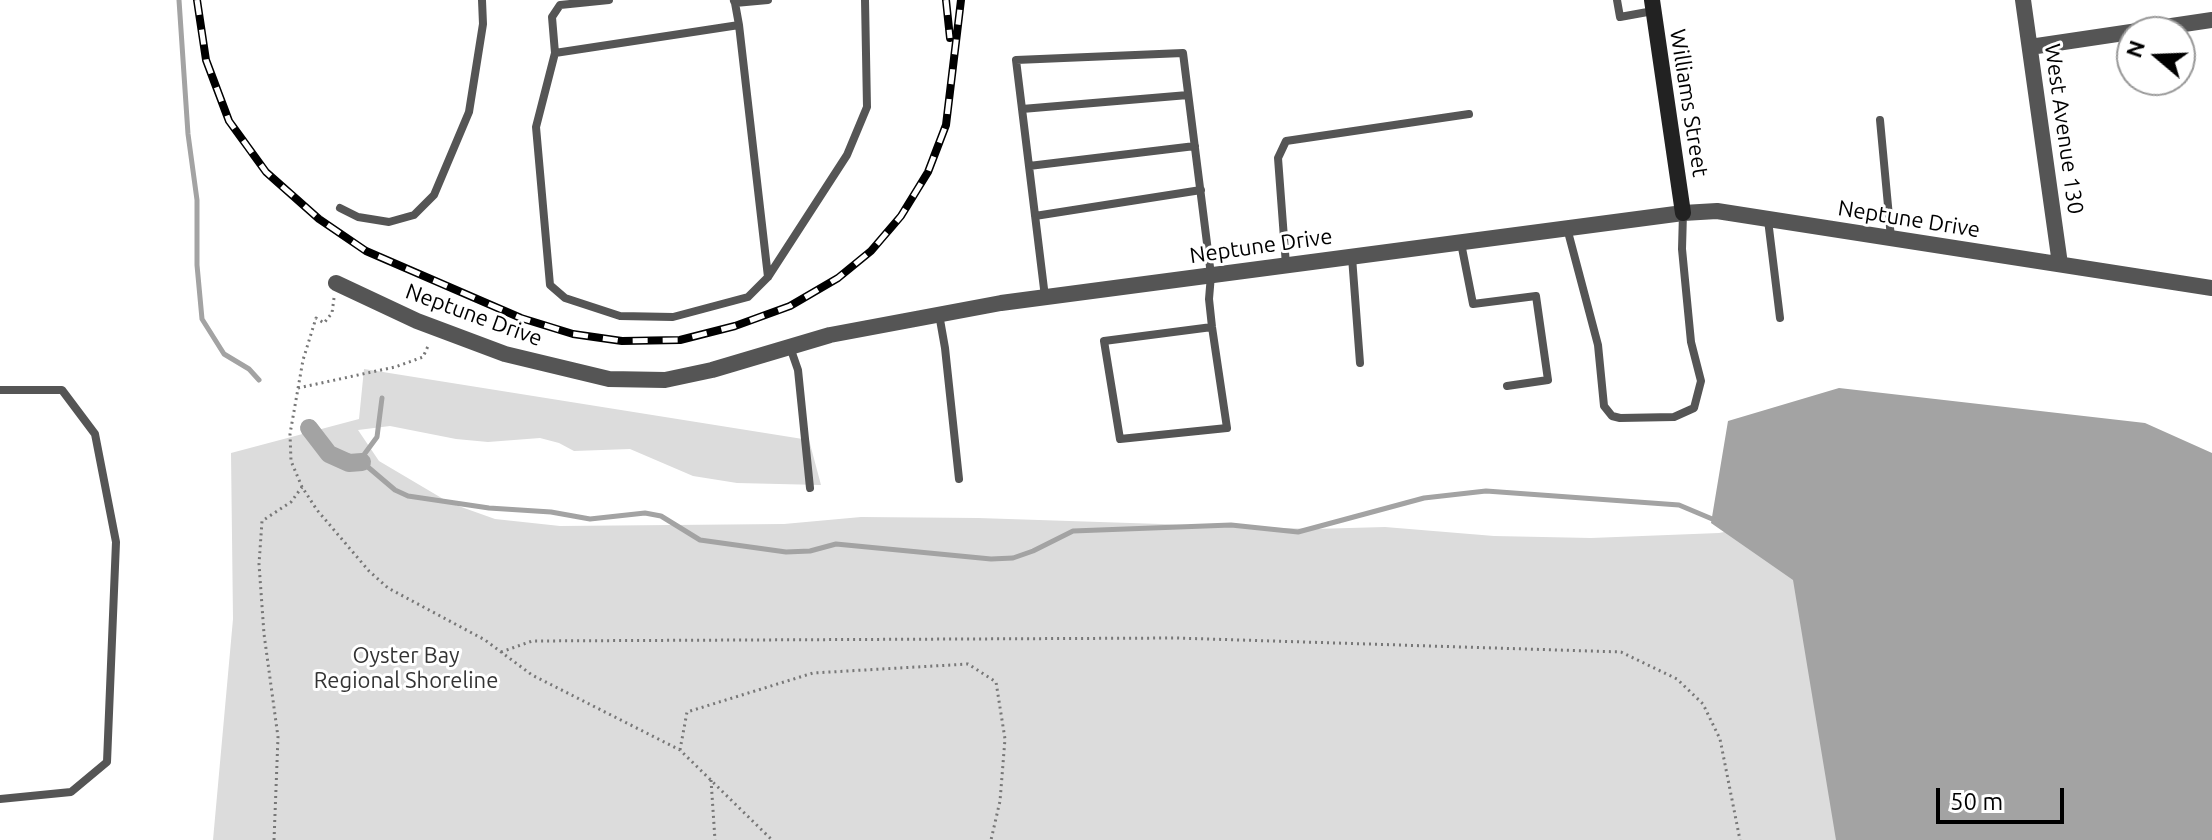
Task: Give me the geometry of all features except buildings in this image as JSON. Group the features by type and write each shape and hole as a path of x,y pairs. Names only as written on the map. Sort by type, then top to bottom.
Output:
{"street":[{"name":"West Avenue 130","path":"2023,0 2060,264"},
{"name":"Williams Street","path":"1652,6 1683,213"},
{"path":"2030,47 2212,20"},
{"name":"Neptune Drive","path":"336,283 436,328 505,354 609,379 665,380 712,370 830,335 939,314 1045,297 1683,213 1717,211 2212,288"}],"lane":[{"path":"340,208 358,217 389,222 414,215 434,195 469,112 483,24 482,0"},
{"path":"609,0 560,5 552,17 555,53 536,127 550,285 565,298 620,316 673,317 748,297 768,277 847,155 867,107 865,0"},
{"path":"768,0 735,2 768,277"},
{"path":"1617,0 1620,17 1652,6"},
{"path":"555,53 739,25"},
{"path":"1045,297 1016,60 1183,53 1211,275 1209,299 1212,327 1227,428 1120,439 1104,341 1212,327"},
{"path":"1022,109 1188,95"},
{"path":"1286,265 1278,158 1286,141 1469,114"},
{"path":"1880,120 1891,238"},
{"path":"1029,166 1195,146"},
{"path":"1035,216 1201,190"},
{"path":"1567,228 1598,345 1604,406 1612,416 1620,418 1674,417 1694,408 1701,381 1691,342 1682,249 1683,213"},
{"path":"1768,219 1780,318"},
{"path":"1461,242 1473,304 1536,296 1548,380 1507,386"},
{"path":"1352,256 1360,363"},
{"path":"939,314 959,479"},
{"path":"790,347 798,370 810,488"},
{"path":"0,390 62,390 95,434 116,542 107,762 71,792 0,799"}],"path":[{"path":"336,283 332,313 324,323 316,318 290,434 291,461 302,487 317,510 369,571 388,588 485,640 532,675 680,750 772,840"},
{"path":"298,388 395,367 423,357 436,328"},
{"path":"275,839 278,737 264,634 259,564 262,521 291,502 302,487"},
{"path":"501,652 532,641 1177,638 1621,652 1677,679 1703,704 1720,739 1740,840"},
{"path":"680,750 687,712 813,673 968,664 996,682 1005,739 1000,801 991,840"},
{"path":"711,780 715,840"}],"green space":[{"name":"Oyster Bay Regional Shoreline","path":"364,369 809,440 821,485 737,483 693,476 630,449 574,451 540,438 488,442 390,426 358,430 379,461 450,503 495,519 560,526 784,524 861,517 978,518 1313,529 1385,527 1494,536 1591,538 1719,533 1781,521 1865,840 213,840 233,619 231,453 359,419"}],"shaded area":[{"path":"1839,388 2145,423 2212,453 2212,840 1836,840 1793,580 1711,523 1728,421"}],"waterway":[{"path":"179,0 188,134 197,200 197,265 202,319 224,354 249,369 259,380"},
{"path":"382,398 377,437 362,462 395,490 408,496 590,519 645,513 661,516 700,540 786,552 810,551 836,544 991,559 1013,558 1073,531 1231,525 1298,532 1424,498 1486,491 1679,505 1717,521"},
{"path":"309,428 329,454 349,463 362,462"}],"railway":[{"path":"197,0 206,60 229,121 266,172 319,219 366,251 521,318 573,334 622,341 680,340 735,326 790,306 838,278 871,251 901,216 928,172 946,125 961,0"},
{"path":"946,0 950,38"}]}
